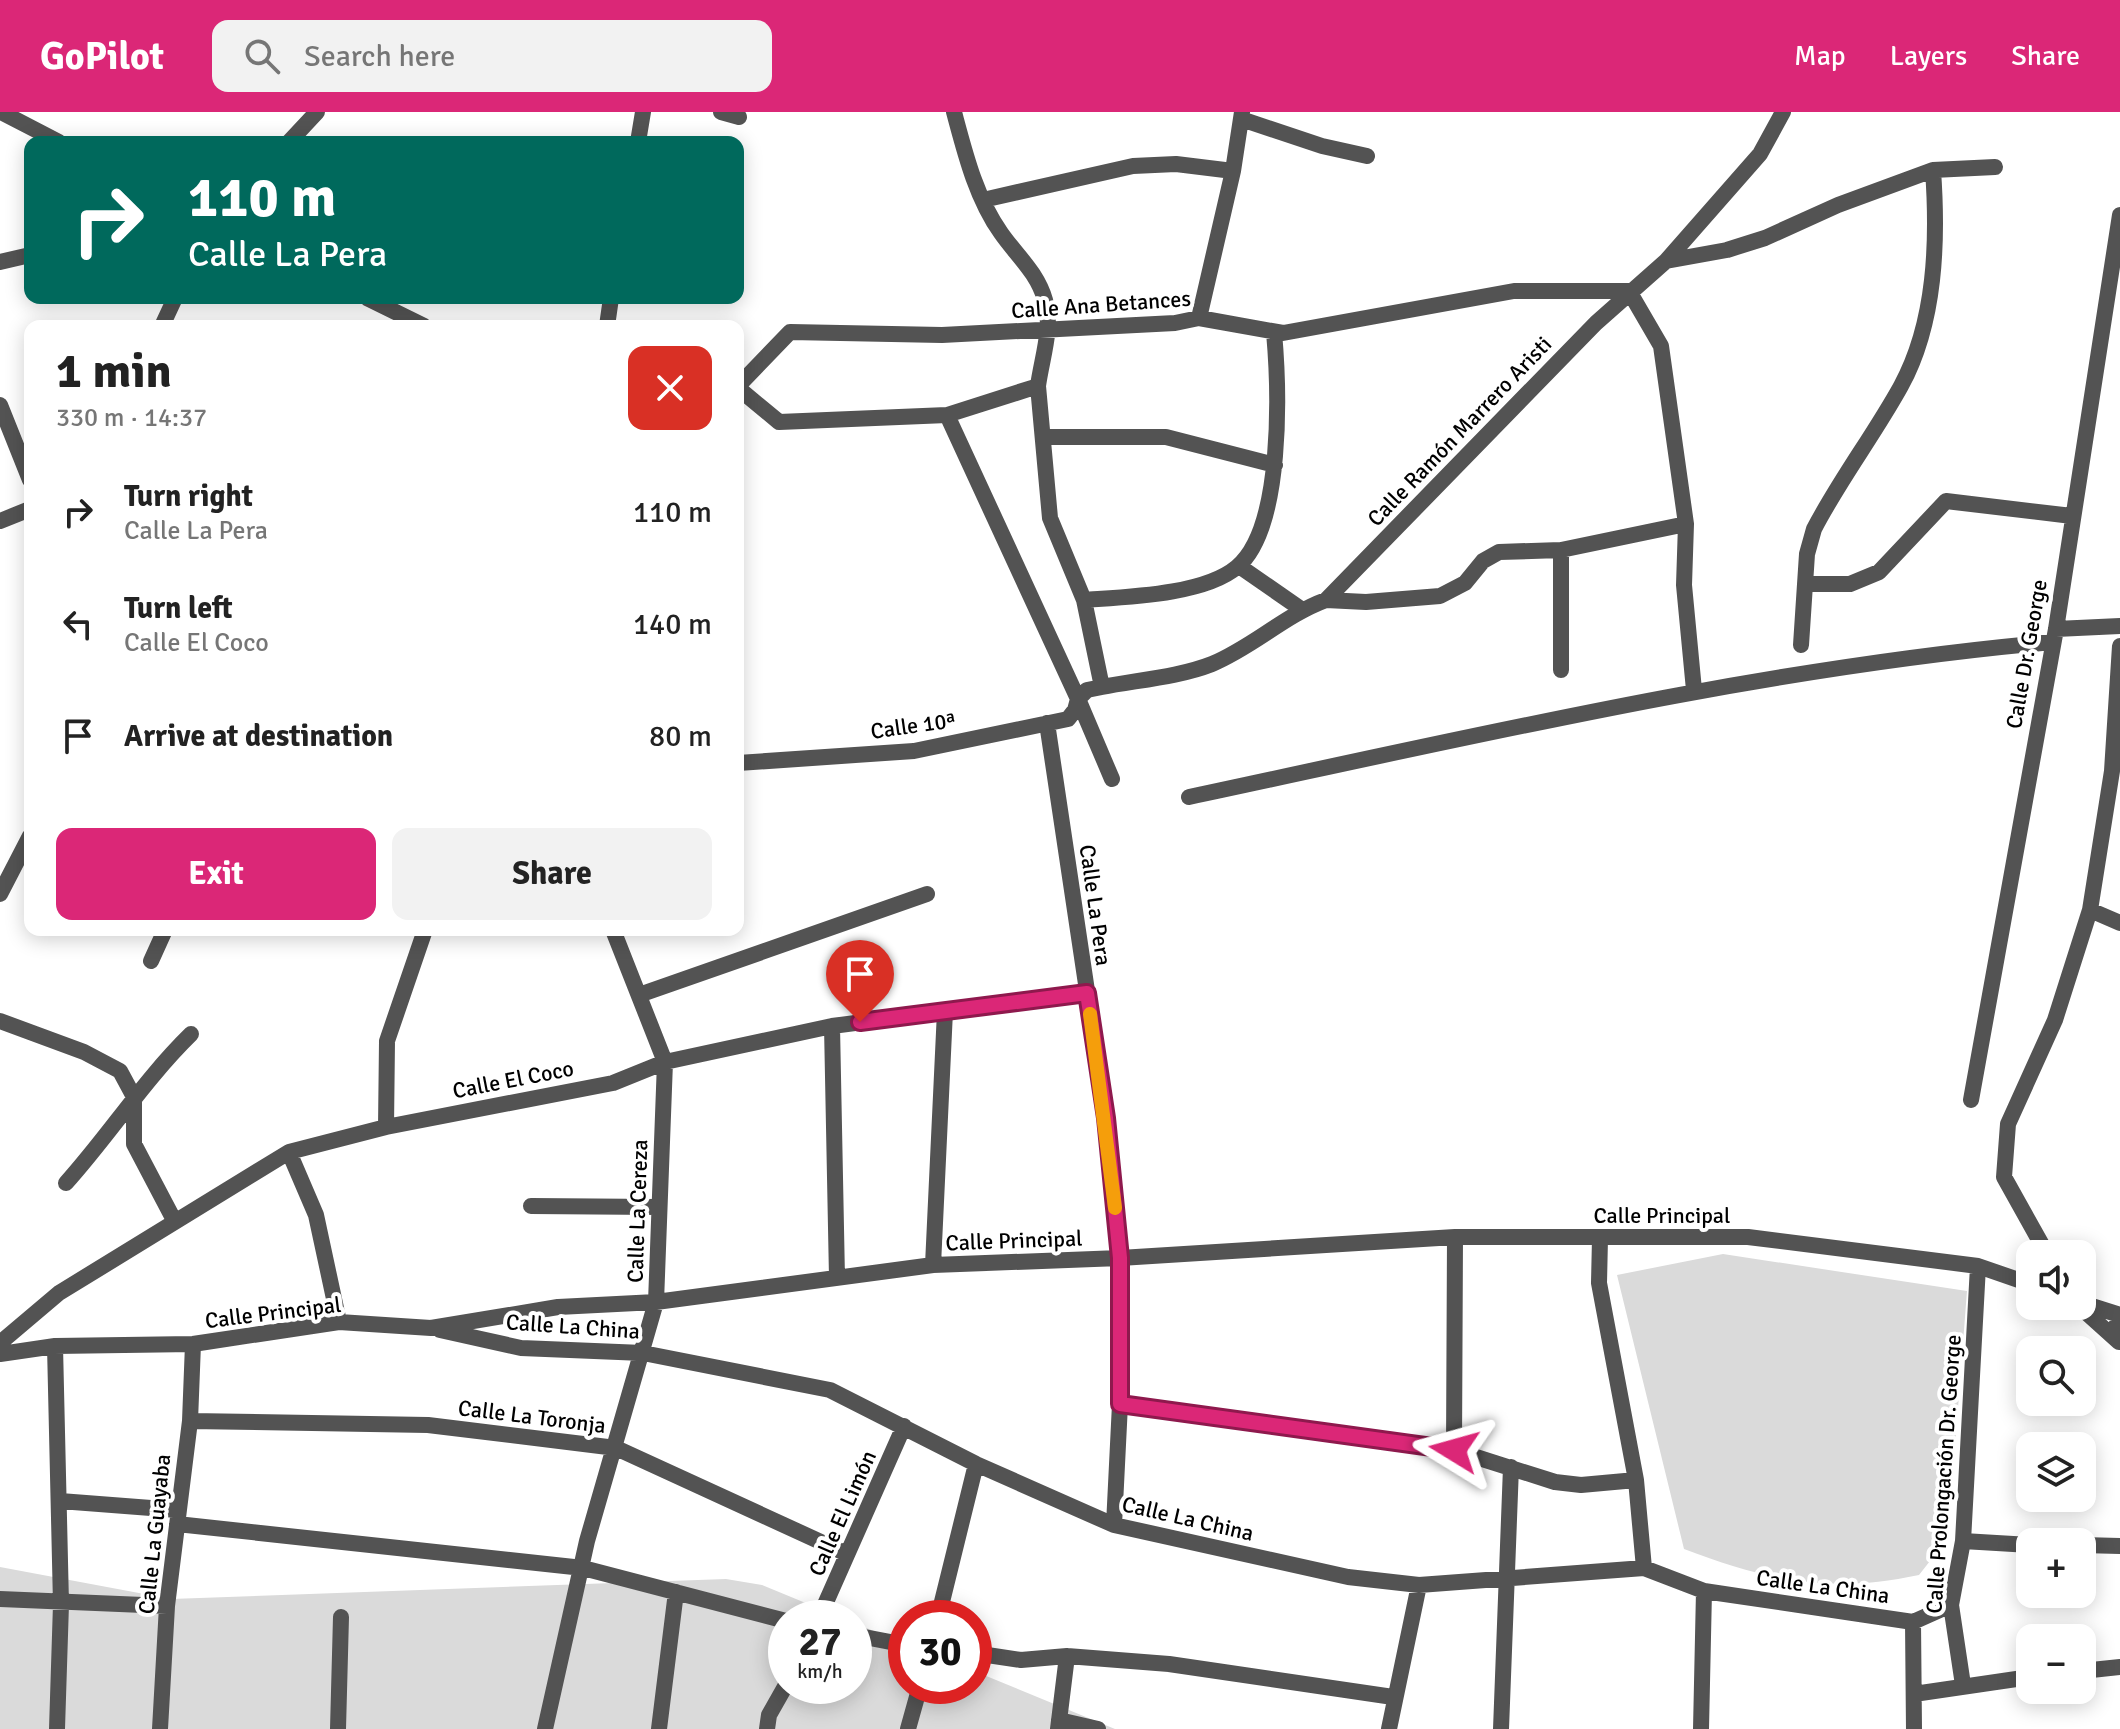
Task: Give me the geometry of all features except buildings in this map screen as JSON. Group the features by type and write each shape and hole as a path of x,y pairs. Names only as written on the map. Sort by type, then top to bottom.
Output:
{"street":[{"path":"295,136 317,112"},
{"path":"639,136 643,112"},
{"path":"721,112 739,117"},
{"path":"954,112 983,200 1001,233 1035,276 1046,302 1048,331 1038,386 1050,518 1084,600 1102,687"},
{"name":"Calle Ramón Marrero Aristi","path":"1078,699 1087,690 1211,664 1253,642 1301,609 1326,600 1629,291 1666,261 1760,154 1783,112"},
{"path":"1199,318 1233,171 1242,115 1322,146 1367,156"},
{"path":"8,118 46,136"},
{"path":"983,200 1133,166 1176,164 1233,171"},
{"path":"1666,261 1727,250 1765,238 1838,205 1933,170 1995,167"},
{"path":"1801,645 1807,554 1814,529 1902,384 1921,333 1937,235 1933,170"},
{"name":"Calle Dr. George","path":"1971,1100 2054,636 2120,215"},
{"path":"0,262 24,256"},
{"name":"Calle Ana Betances","path":"744,381 790,332 942,335 1048,331 1199,318 1274,332 1514,291 1629,291"},
{"path":"1629,291 1661,346 1686,524 1684,585 1694,690"},
{"path":"378,304 408,320"},
{"path":"1084,600 1181,588 1215,579 1239,566 1261,529 1275,465 1279,386 1274,332"},
{"path":"744,392 779,422 947,415 1038,386"},
{"path":"0,405 24,465"},
{"path":"947,415 1112,779"},
{"path":"1043,437 1166,437 1275,465"},
{"path":"1805,584 1835,585 1866,581 1879,572 1946,501 2072,516"},
{"path":"0,521 24,511"},
{"path":"1326,600 1366,602 1440,596 1465,583 1483,561 1499,552 1561,550 1686,524"},
{"path":"1561,550 1561,670"},
{"path":"1239,566 1301,609"},
{"path":"1189,797 1694,690 2120,626"},
{"path":"2039,1240 2004,1177 2008,1124 2055,1020 2090,910 2116,772 2120,646"},
{"name":"Calle 10ª","path":"744,763 914,751 1068,719 1078,699"},
{"name":"Calle La Pera","path":"1047,723 1106,1118 1120,1258 1120,1404 1114,1525"},
{"path":"0,894 24,848"},
{"path":"639,995 927,894"},
{"path":"2090,910 2120,923"},
{"path":"151,961 162,936"},
{"path":"386,1127 387,1041 423,936"},
{"name":"Calle La Cereza","path":"545,1729 587,1541 656,1302 665,1062 615,936"},
{"name":"Calle El Coco","path":"0,1343 59,1293 289,1152 386,1127 613,1083 665,1062 832,1026 1087,993"},
{"path":"933,1265 945,1011"},
{"path":"0,1021 84,1052 120,1071 134,1097 134,1144 175,1222"},
{"path":"832,1026 837,1278"},
{"path":"66,1183 113,1130 152,1072 191,1034"},
{"path":"289,1152 316,1215 339,1322"},
{"path":"531,1206 658,1207"},
{"path":"1454,1450 1455,1237"},
{"name":"Calle Principal","path":"0,1354 55,1346 193,1344 339,1322 431,1328 558,1307 656,1302 933,1265 1120,1258 1455,1237 1748,1237 1978,1266 2016,1279"},
{"path":"1600,1238 1599,1283 1636,1480 1644,1568"},
{"name":"Calle Prolongación Dr. George","path":"1963,1685 1951,1605 1963,1541 1978,1266"},
{"path":"2096,1308 2120,1315 2117,1339"},
{"path":"2096,1319 2117,1339"},
{"name":"Calle La China","path":"431,1328 521,1348 643,1353 830,1390 976,1464 1114,1525 1348,1577 1419,1585 1508,1581 1644,1568 1704,1591 1913,1622"},
{"name":"Calle La Guayaba","path":"160,1729 167,1606 190,1421 193,1344"},
{"path":"55,1346 61,1604 57,1729"},
{"path":"1120,1404 1454,1450 1555,1482 1581,1485 1636,1480"},
{"name":"Calle La Toronja","path":"190,1421 428,1425 616,1448 847,1554"},
{"name":"Calle El Limón","path":"827,1600 904,1426"},
{"path":"942,1600 976,1464"},
{"path":"1501,1729 1511,1467"},
{"path":"60,1501 583,1568 768,1616"},
{"path":"1963,1541 2016,1544"},
{"path":"2096,1545 2120,1546"},
{"path":"1389,1729 1393,1697 1415,1619 1419,1585"},
{"path":"1701,1729 1704,1591"},
{"path":"659,1729 676,1592"},
{"path":"0,1599 61,1604 167,1606"},
{"path":"1914,1729 1913,1622 1951,1605"},
{"path":"338,1729 341,1617"},
{"path":"992,1656 1021,1660 1067,1656 1169,1664 1393,1697"},
{"path":"1067,1656 1059,1725 1098,1729"},
{"path":"2096,1670 2120,1667"},
{"path":"1914,1694 2016,1679"},
{"path":"767,1729 769,1715 775,1704"},
{"path":"908,1729 915,1704"}],"shaded area":[{"path":"1723,1254 1967,1291 1948,1538 1919,1575 1856,1583 1800,1581 1744,1569 1684,1549 1617,1275"},
{"path":"0,1567 171,1599 726,1579 762,1585 798,1600 768,1600 768,1704 872,1704 872,1630 888,1637 888,1704 992,1704 992,1678 1115,1729 0,1729"}],"slow traffic":[{"path":"1090,1014 1106,1118 1115,1208"}],"route":[{"path":"860,1022 1087,993 1106,1118 1120,1258 1120,1404 1454,1450"}]}
